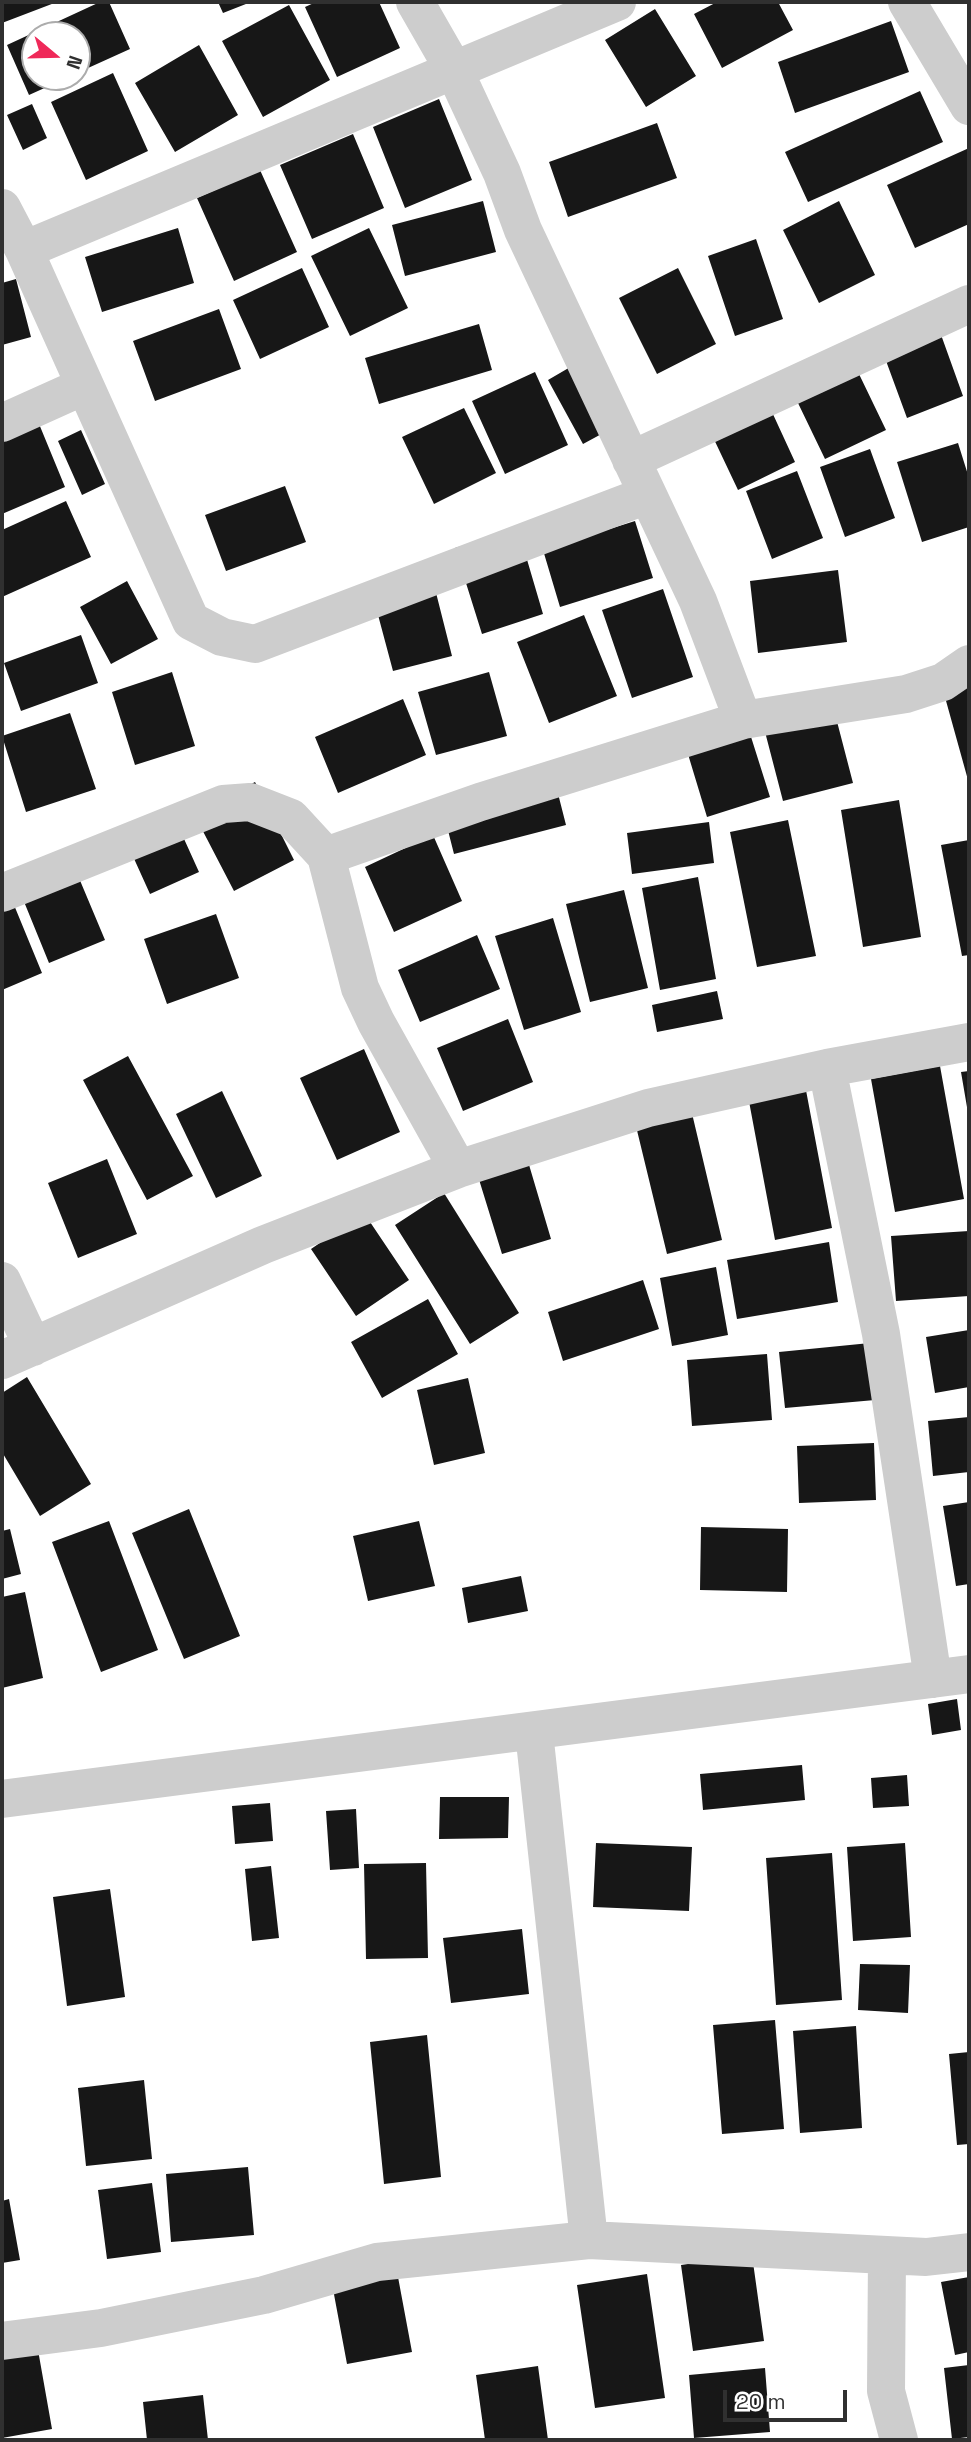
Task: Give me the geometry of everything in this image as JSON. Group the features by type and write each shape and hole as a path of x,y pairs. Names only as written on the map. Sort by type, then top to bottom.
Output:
{"street":[{"path":"415,2 454,70 502,173 523,230 698,601 743,720"},
{"path":"24,250 617,2"},
{"path":"907,2 969,106"},
{"path":"2,208 24,250 191,621 222,638 255,644 647,495"},
{"path":"631,460 969,304"},
{"path":"2,423 84,386"},
{"path":"326,856 480,802 743,720 906,694 943,682 969,664"},
{"path":"2,893 223,804 250,802 291,818 326,856 360,988 376,1022 458,1169"},
{"path":"2,1281 18,1354 263,1245 458,1169 648,1108 827,1068 969,1042"},
{"path":"2,1799 951,1676 827,1068"},
{"path":"534,1732 589,2240"},
{"path":"2,2341 101,2328 264,2295 377,2262 589,2240 926,2257 969,2252"},
{"path":"887,2255 886,2391 899,2440"}],"building":[{"path":"2,2 57,2 2,23"},
{"path":"100,2 109,2 130,49 91,67 91,21 59,21"},
{"path":"218,2 251,2 223,13"},
{"path":"316,2 379,2 400,48 337,77 305,7"},
{"path":"717,2 778,2 793,30 722,68 694,14"},
{"path":"289,5 330,80 263,117 222,41"},
{"path":"655,9 696,76 646,107 605,40"},
{"path":"891,21 909,72 795,113 778,62"},
{"path":"21,39 21,77 7,45"},
{"path":"199,45 238,115 175,152 135,83"},
{"path":"113,73 148,151 86,180 51,102 75,91 91,91 91,83"},
{"path":"920,91 943,142 808,202 785,152"},
{"path":"439,99 472,180 405,208 373,127"},
{"path":"32,104 47,138 23,150 7,115"},
{"path":"657,123 677,178 568,217 549,162"},
{"path":"353,134 384,208 312,239 280,165"},
{"path":"969,148 969,224 915,248 887,185"},
{"path":"260,170 297,252 234,281 197,198"},
{"path":"483,201 496,252 405,276 392,225"},
{"path":"839,201 875,275 819,303 783,230"},
{"path":"178,228 194,283 102,312 85,257"},
{"path":"369,228 408,308 350,336 311,256"},
{"path":"756,239 783,319 735,336 708,256"},
{"path":"302,268 329,327 260,359 233,300"},
{"path":"678,268 716,344 657,374 619,298"},
{"path":"16,279 31,337 2,345 2,283"},
{"path":"219,309 241,369 155,401 133,341"},
{"path":"935,318 963,396 907,418 878,339"},
{"path":"479,324 492,370 379,404 365,358"},
{"path":"845,345 886,430 825,459 784,374"},
{"path":"572,366 607,431 583,444 548,380"},
{"path":"535,372 568,445 505,474 472,401"},
{"path":"760,386 795,462 738,490 702,414"},
{"path":"464,408 496,473 434,504 402,437"},
{"path":"37,419 65,487 2,514 2,434"},
{"path":"81,430 105,484 82,495 58,441"},
{"path":"958,443 969,478 969,527 922,542 897,462"},
{"path":"870,449 895,518 845,537 820,467"},
{"path":"797,471 823,538 772,559 746,491"},
{"path":"285,486 306,542 226,571 205,515"},
{"path":"66,501 91,557 2,597 2,530"},
{"path":"635,521 653,578 560,607 543,550"},
{"path":"518,529 543,614 482,634 455,548"},
{"path":"430,569 452,656 393,671 370,585"},
{"path":"838,570 847,642 758,653 750,581"},
{"path":"127,581 158,639 111,664 80,607"},
{"path":"663,589 693,677 632,698 602,610"},
{"path":"584,615 617,696 549,723 517,642"},
{"path":"81,635 98,683 21,711 4,663"},
{"path":"172,672 195,746 135,765 112,692"},
{"path":"489,672 507,736 436,755 418,692"},
{"path":"969,683 969,780 968,780 943,690"},
{"path":"403,699 426,755 338,793 315,737"},
{"path":"834,710 853,783 783,801 764,728"},
{"path":"70,713 96,789 26,812 2,736"},
{"path":"746,721 770,797 707,817 684,741"},
{"path":"552,770 566,825 454,854 440,799"},
{"path":"255,782 294,860 234,891 194,814"},
{"path":"899,800 921,937 863,947 841,810"},
{"path":"788,820 816,956 757,967 730,832"},
{"path":"709,822 714,863 632,874 627,833"},
{"path":"180,830 199,872 150,894 131,852"},
{"path":"433,835 462,901 394,932 365,867"},
{"path":"969,840 969,955 962,956 941,845"},
{"path":"71,859 105,940 49,963 16,882"},
{"path":"698,877 716,979 660,990 642,888"},
{"path":"7,888 42,973 2,990 2,890"},
{"path":"624,890 648,988 590,1002 566,904"},
{"path":"216,914 239,978 167,1004 144,939"},
{"path":"553,918 581,1012 524,1030 495,936"},
{"path":"477,935 500,989 420,1022 398,970"},
{"path":"717,991 723,1019 657,1032 652,1005"},
{"path":"508,1019 533,1082 463,1111 437,1048"},
{"path":"364,1049 400,1132 337,1160 300,1078"},
{"path":"128,1056 193,1176 147,1200 83,1080"},
{"path":"940,1066 964,1199 895,1212 871,1079"},
{"path":"969,1071 969,1113 968,1113 961,1072"},
{"path":"805,1085 832,1228 775,1240 748,1096"},
{"path":"222,1091 262,1176 216,1198 176,1114"},
{"path":"690,1105 722,1240 667,1254 634,1118"},
{"path":"527,1158 551,1239 502,1254 477,1173"},
{"path":"107,1159 137,1234 78,1258 48,1183"},
{"path":"444,1193 519,1313 470,1344 395,1225"},
{"path":"364,1213 409,1280 356,1316 311,1249"},
{"path":"969,1231 969,1296 896,1301 891,1236"},
{"path":"829,1242 838,1302 737,1319 727,1260"},
{"path":"716,1267 728,1335 672,1346 660,1278"},
{"path":"643,1280 659,1329 563,1361 548,1312"},
{"path":"428,1299 458,1354 382,1398 351,1342"},
{"path":"969,1330 969,1387 935,1393 926,1337"},
{"path":"870,1343 875,1400 785,1408 779,1352"},
{"path":"767,1354 772,1420 692,1426 687,1360"},
{"path":"27,1377 91,1484 40,1516 2,1452 2,1393"},
{"path":"468,1378 485,1453 434,1465 417,1390"},
{"path":"969,1417 969,1472 933,1476 928,1421"},
{"path":"874,1443 876,1500 799,1503 797,1446"},
{"path":"969,1502 969,1584 956,1586 943,1506"},
{"path":"189,1509 240,1636 184,1659 132,1533"},
{"path":"109,1521 158,1650 101,1672 52,1542"},
{"path":"419,1521 435,1586 368,1601 353,1536"},
{"path":"701,1527 788,1529 787,1592 700,1590"},
{"path":"10,1529 21,1574 2,1579 2,1531"},
{"path":"521,1576 528,1611 468,1623 462,1588"},
{"path":"25,1592 43,1678 2,1688 2,1597"},
{"path":"957,1699 961,1730 932,1735 928,1704"},
{"path":"802,1765 805,1800 703,1810 700,1774"},
{"path":"907,1775 909,1806 873,1808 871,1778"},
{"path":"440,1797 509,1797 508,1838 439,1839"},
{"path":"270,1803 273,1841 235,1844 232,1806"},
{"path":"356,1809 359,1868 330,1870 326,1811"},
{"path":"596,1843 692,1847 689,1911 593,1907"},
{"path":"905,1843 911,1937 853,1941 847,1847"},
{"path":"832,1853 842,2000 776,2005 766,1858"},
{"path":"426,1863 428,1958 366,1959 364,1864"},
{"path":"271,1866 279,1938 252,1941 245,1869"},
{"path":"110,1889 125,1997 67,2006 53,1897"},
{"path":"522,1929 529,1994 451,2003 443,1938"},
{"path":"860,1964 910,1965 908,2013 858,2010"},
{"path":"775,2020 784,2129 722,2134 713,2025"},
{"path":"856,2026 862,2128 800,2133 793,2031"},
{"path":"427,2035 441,2177 384,2184 370,2042"},
{"path":"969,2052 969,2144 957,2145 949,2054"},
{"path":"144,2080 152,2159 86,2166 78,2088"},
{"path":"248,2167 254,2235 171,2242 166,2174"},
{"path":"152,2183 161,2252 107,2259 98,2190"},
{"path":"9,2199 20,2260 2,2263 2,2201"},
{"path":"752,2255 764,2341 693,2351 681,2265"},
{"path":"647,2274 665,2398 595,2408 577,2285"},
{"path":"398,2277 412,2352 347,2364 333,2289"},
{"path":"969,2277 969,2352 955,2355 941,2282"},
{"path":"38,2350 52,2429 2,2438 2,2357"},
{"path":"969,2365 969,2437 952,2439 944,2368"},
{"path":"538,2366 548,2440 485,2440 476,2375"},
{"path":"765,2368 770,2432 694,2438 689,2375"},
{"path":"203,2395 208,2440 147,2440 143,2402"}]}
